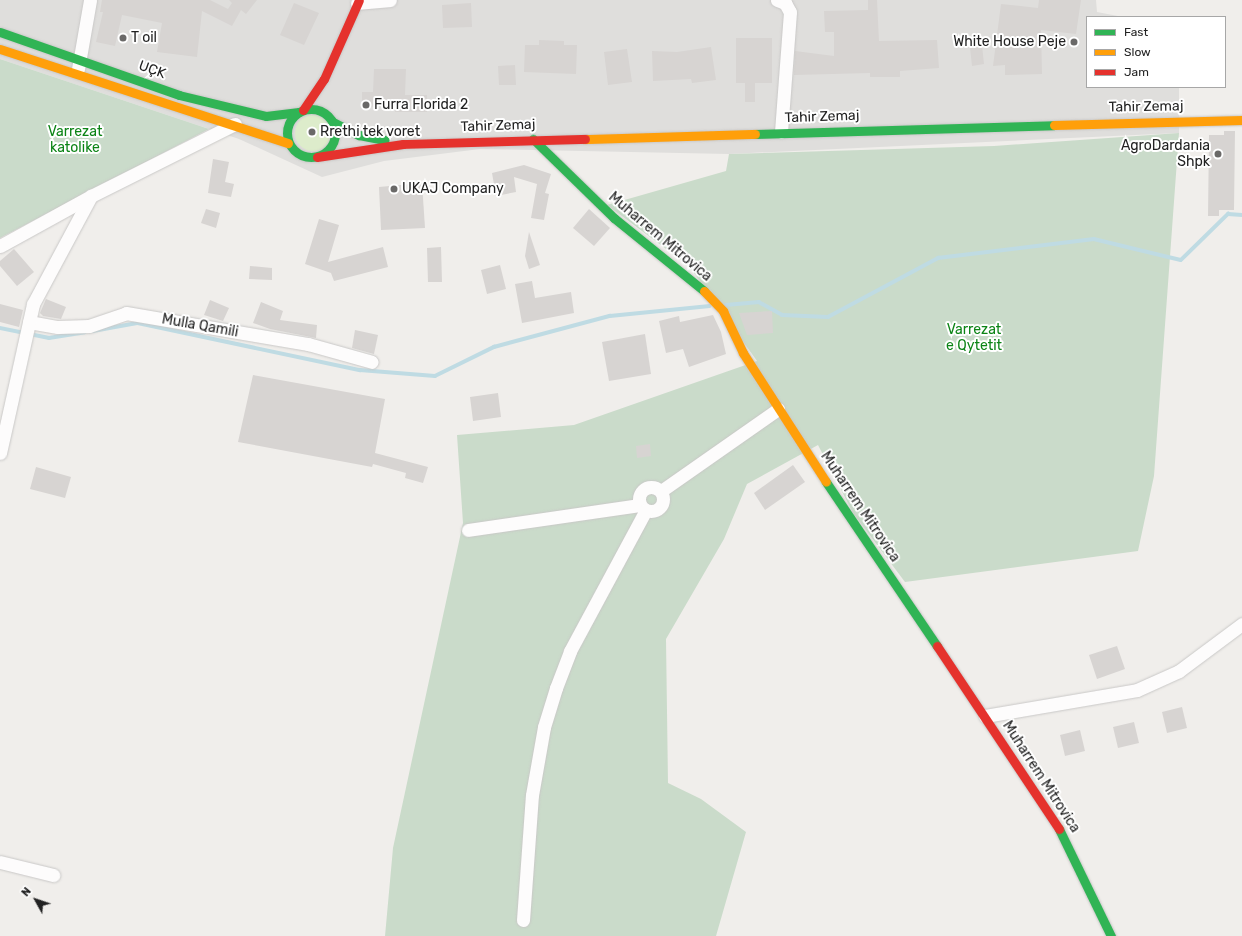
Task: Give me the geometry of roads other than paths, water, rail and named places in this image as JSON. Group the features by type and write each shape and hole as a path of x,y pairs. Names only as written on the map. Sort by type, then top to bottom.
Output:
{"main road":[{"path":"334,56 327,98 333,143 317,157 304,157 288,143 289,122 301,111 324,79 334,56 358,2"},
{"name":"UÇK","path":"0,32 179,95 236,110 266,116 301,111"},
{"name":"UÇK","path":"0,49 235,124 288,143"},
{"path":"301,111 315,109 330,119"},
{"name":"Tahir Zemaj","path":"330,119 359,135 403,144"},
{"name":"Tahir Zemaj","path":"317,157 403,144 534,139 1242,120"},
{"name":"Muharrem Mitrovica","path":"534,139 544,153 614,218 695,281 723,312 743,353 778,410 1043,801 1079,864 1109,934"}],"street":[{"path":"76,74 81,60 90,0"},
{"path":"358,2 390,0"},
{"path":"777,0 785,3 790,12 781,132"},
{"path":"0,246 91,196 235,124"},
{"path":"0,453 33,304 91,196"},
{"name":"Mulla Qamili","path":"29,322 58,327 89,326 126,313 308,344 372,362"},
{"path":"660,491 778,410"},
{"path":"468,530 643,508 654,511 661,507 664,499 660,491 654,487 646,488 639,497 643,508 570,651 556,688 544,727 532,794 523,920"},
{"path":"985,716 1137,690 1179,671 1242,624"},
{"path":"0,862 53,875"}],"waterway":[{"path":"726,305 759,302 782,315 828,317 938,258 1094,239 1181,260 1228,214 1242,215"},
{"path":"93,331 138,323 360,370 435,376 494,347 610,316 710,306"},
{"path":"0,328 49,338 85,332"}],"place":[{"name":"T oil","path":"123,38"},
{"name":"White House Peje","path":"1074,42"},
{"name":"Furra Florida 2","path":"366,105"},
{"name":"Rrethi tek voret","path":"312,132"},
{"name":"AgroDardania Shpk","path":"1218,154"},
{"name":"UKAJ Company","path":"394,189"}],"park label":[{"name":"Varrezat katolike","path":"75,140"},
{"name":"Varrezat e Qytetit","path":"974,338"}]}
